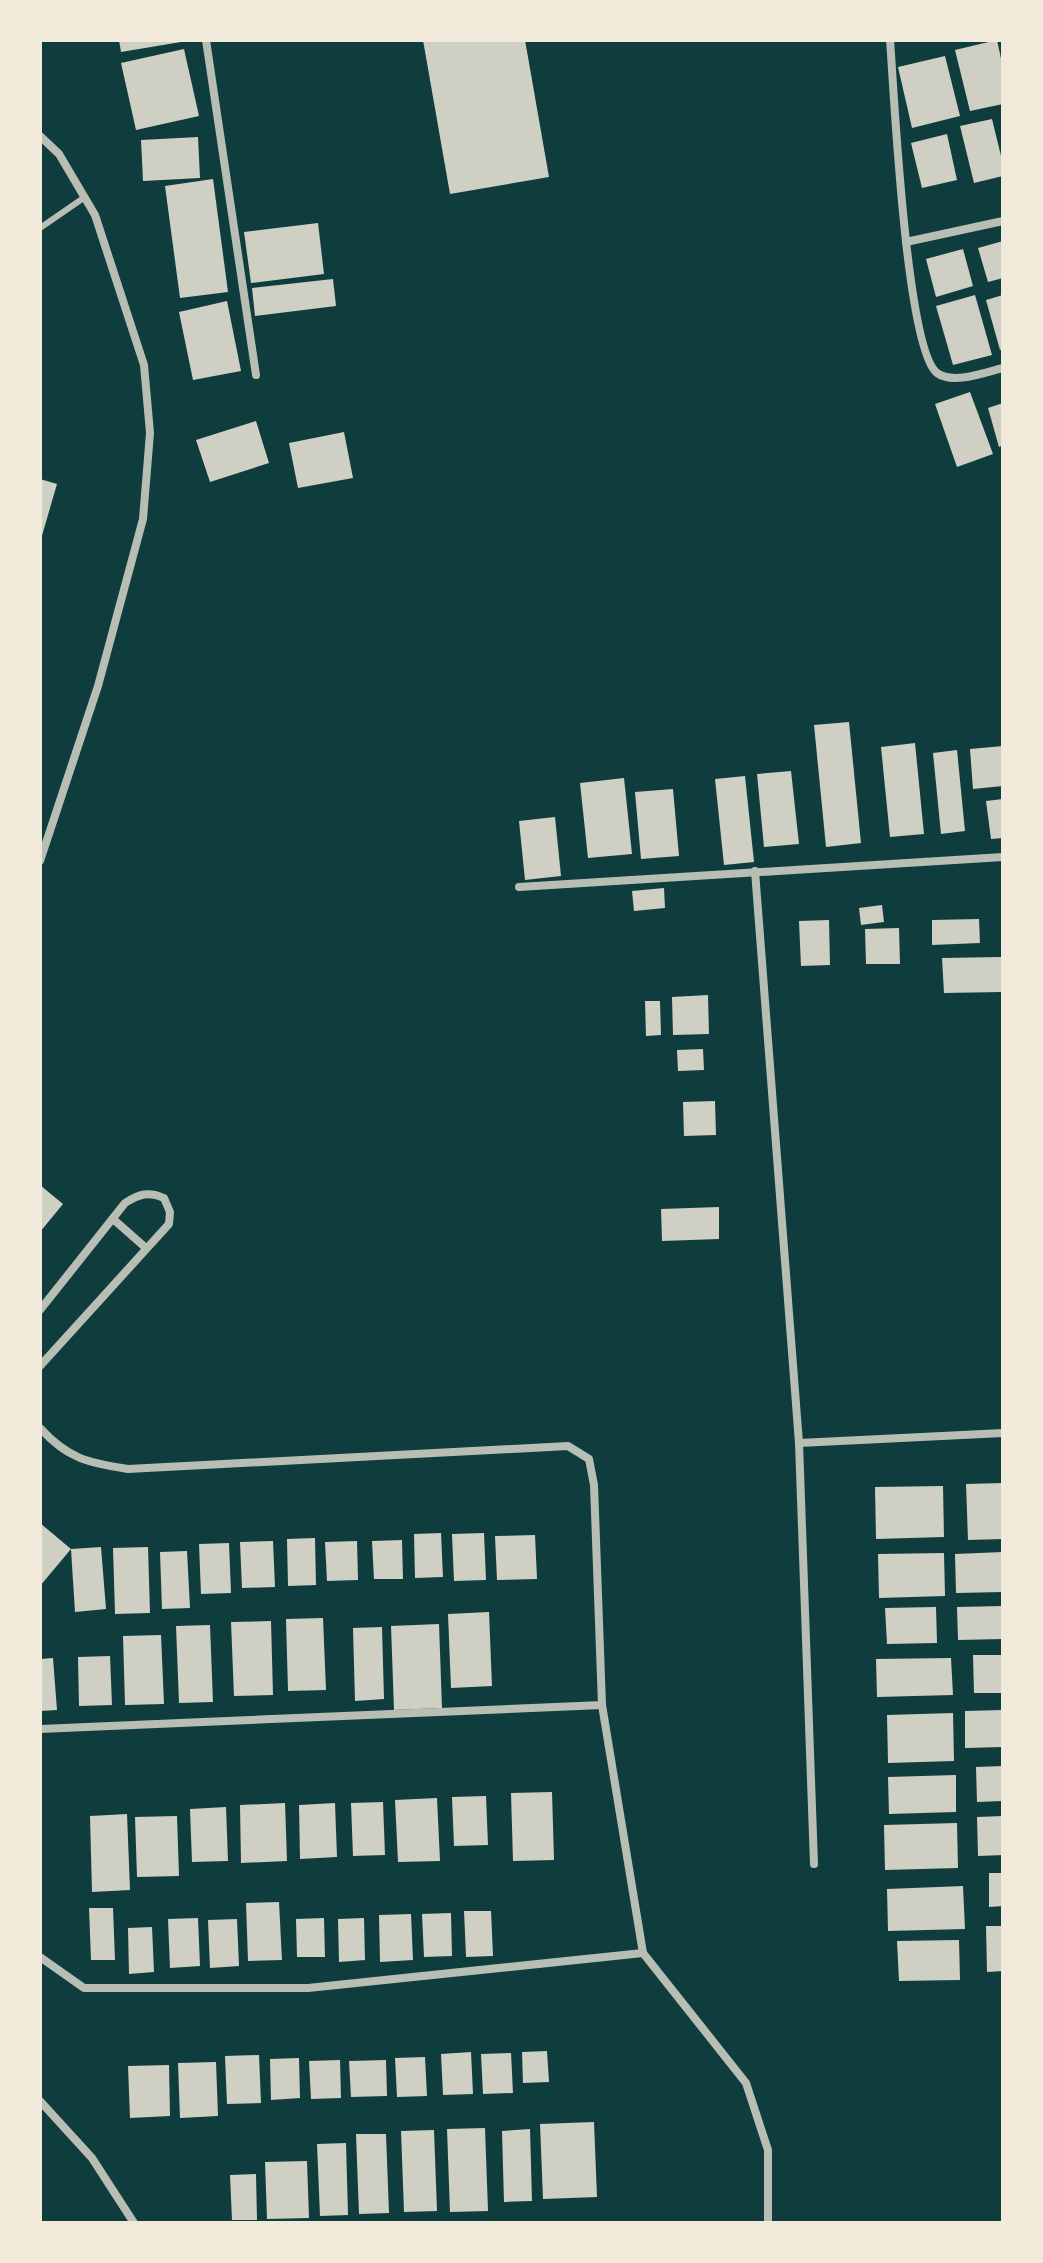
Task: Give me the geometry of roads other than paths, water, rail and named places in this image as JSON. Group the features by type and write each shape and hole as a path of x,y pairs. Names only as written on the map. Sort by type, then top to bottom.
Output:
{"street":[{"path":"206,40 256,375"},
{"path":"890,40 906,242 916,319 928,361 938,374 951,378 1003,368"},
{"path":"40,136 59,154 95,215 144,365 150,433 143,519 98,686 40,861"},
{"path":"906,242 1003,221"},
{"path":"519,887 1003,857"},
{"path":"755,871 799,1443 814,1864"},
{"path":"40,1310 125,1203 137,1195 153,1192 164,1198 170,1212 169,1224 40,1366"},
{"path":"113,1219 146,1248"},
{"path":"40,1428 54,1444 88,1463 128,1469 568,1446 589,1459 594,1485 602,1705 643,1953 746,2083 768,2150 768,2223"},
{"path":"799,1443 1003,1433"},
{"path":"40,1729 602,1705"},
{"path":"40,1957 84,1988 308,1988 643,1953"},
{"path":"40,2101 92,2158 134,2223"}],"lane":[{"path":"40,228 85,197"}]}
